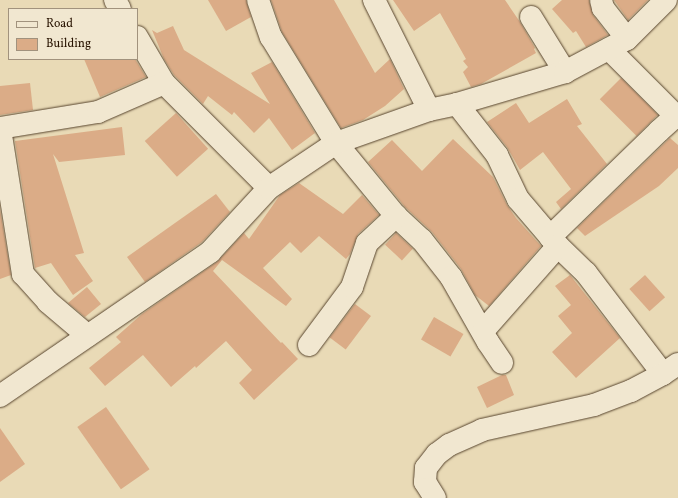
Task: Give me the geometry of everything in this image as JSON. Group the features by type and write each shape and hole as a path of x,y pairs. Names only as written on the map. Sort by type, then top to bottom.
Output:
{"street":[{"path":"258,0 271,37 336,143 396,216 422,240 451,277 488,342 502,363"},
{"path":"374,0 429,110"},
{"path":"483,331 554,241 659,130 677,115 618,44 601,0"},
{"path":"0,396 210,252 269,188 336,143 429,110 457,104 565,72 618,44 666,0"},
{"path":"531,17 565,72"},
{"path":"138,39 164,83 269,188"},
{"path":"88,336 48,302 23,274 0,129 98,112 164,83"},
{"path":"435,498 425,482 426,468 437,454 449,445 482,430 594,405 631,391 670,369 518,199 497,155 457,104"},
{"path":"309,345 352,287 367,243 396,216"}],"building":[{"path":"208,0 246,0 251,17 226,31"},
{"path":"271,0 334,0 375,73 390,59 404,89 385,106 363,120 341,128 282,32"},
{"path":"393,0 505,0 520,22 535,48 536,53 481,84 471,87 463,72 468,67 463,61 466,59 440,13 414,31"},
{"path":"562,0 589,0 593,15 608,35 586,47 576,31 573,33 552,9"},
{"path":"614,0 648,0 628,20"},
{"path":"173,26 184,50 270,104 251,73 272,62 315,133 292,150 269,118 254,133 234,112 232,115 208,96 203,104 174,75 164,59 152,30 157,33"},
{"path":"84,60 136,60 146,77 100,97"},
{"path":"621,78 658,115 637,136 600,99"},
{"path":"30,83 33,110 0,115 0,86"},
{"path":"567,99 582,124 577,126 607,164 561,209 556,202 571,189 543,152 520,170 507,147 487,122 516,103 529,123"},
{"path":"176,113 208,149 177,177 145,141"},
{"path":"122,127 125,155 59,162 53,154 84,253 75,255 93,281 73,295 51,263 35,268 15,141"},
{"path":"670,138 678,145 678,168 659,186 585,236 577,228"},
{"path":"453,139 493,177 507,205 516,218 541,246 489,306 475,295 461,269 432,232 405,207 368,162 392,140 422,171"},
{"path":"299,183 343,214 362,195 379,215 358,234 350,254 346,259 319,236 301,253 290,242 263,268 292,299 286,306 222,260 213,271 298,359 254,400 239,383 252,370 226,341 196,368 195,366 171,387 143,355 105,386 89,368 121,342 116,337 142,314 217,262 244,233 249,239 280,195"},
{"path":"216,194 230,212 202,242 145,282 127,257"},
{"path":"0,209 11,275 0,279"},
{"path":"396,233 413,249 402,260 385,245"},
{"path":"570,275 620,338 576,378 552,352 572,333 558,316 571,305 555,286"},
{"path":"645,275 665,297 649,311 629,289"},
{"path":"87,287 101,304 85,317 68,303"},
{"path":"355,304 371,316 346,350 330,338"},
{"path":"434,317 463,334 450,357 421,340"},
{"path":"502,375 506,375 514,395 487,408 477,387"},
{"path":"106,407 150,469 121,489 77,427"},
{"path":"0,428 25,464 0,482"}]}
